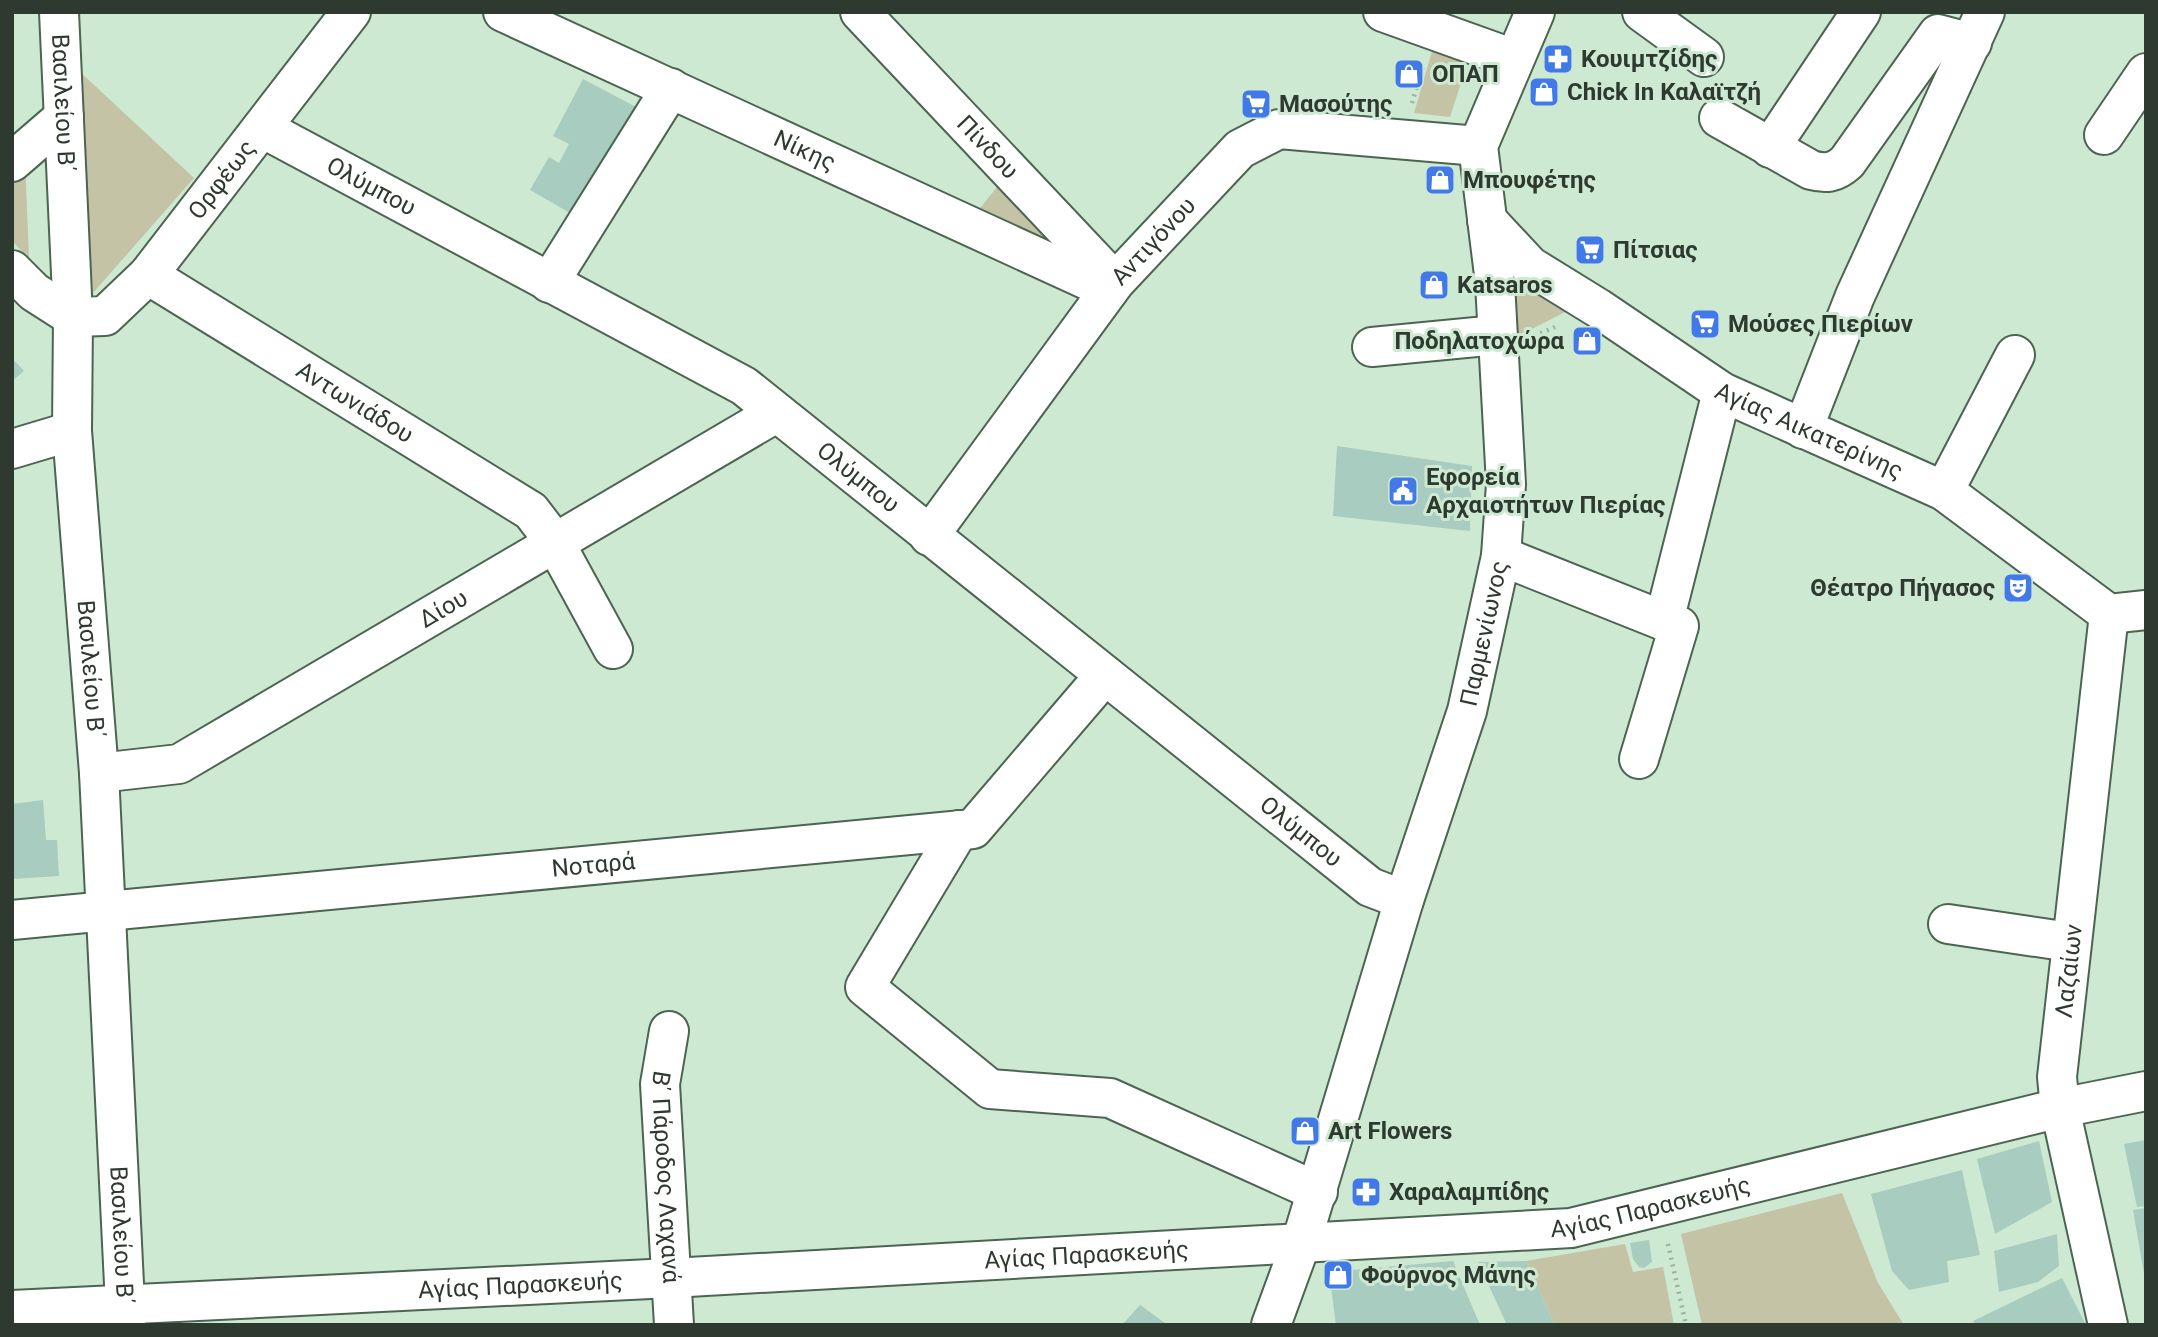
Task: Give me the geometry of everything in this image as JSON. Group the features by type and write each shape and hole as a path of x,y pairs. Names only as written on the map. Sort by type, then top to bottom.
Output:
{"street":[{"name":"Βασιλείου Β΄","path":"59,12 74,317 72,431 99,773 126,1314"},
{"name":"Ορφέως","path":"74,317 105,316 148,275 351,12"},
{"name":"Νίκης","path":"503,12 1112,286"},
{"name":"Πίνδου","path":"860,12 1112,286"},
{"path":"1383,12 1514,59"},
{"name":"Παρμενίωνος","path":"1271,1325 1318,1192 1404,900 1468,711 1501,556 1506,484 1498,343 1478,146 1535,12"},
{"path":"1642,12 1704,57"},
{"path":"1770,148 1861,12"},
{"path":"1718,118 1811,170 1823,174 1837,171 1960,25"},
{"path":"1803,429 1960,25"},
{"path":"2104,135 2146,73"},
{"path":"549,283 671,88"},
{"path":"12,162 64,117"},
{"name":"Ολύμπου","path":"262,128 744,386 1370,887 1404,900"},
{"name":"Αντιγόνου","path":"929,536 1112,286 1240,149 1279,129 1478,146"},
{"name":"Αγίας Αικατερίνης","path":"1487,220 1530,266 1598,308 1721,392 1944,491 2127,612"},
{"path":"12,270 33,292 74,317"},
{"name":"Αντωνιάδου","path":"148,275 531,511 554,541 613,649"},
{"path":"1372,347 1498,343"},
{"path":"1944,491 2015,355"},
{"path":"1664,621 1721,392"},
{"name":"Δίου","path":"99,773 179,764 554,541 776,413"},
{"path":"12,449 72,431"},
{"path":"1501,556 1679,626 1639,759"},
{"name":"Λαζαίων","path":"2108,1325 2060,1108 2057,1077 2070,942 2127,612"},
{"name":"Νοταρά","path":"12,920 973,829 1105,675"},
{"path":"960,830 865,987 990,1089 1110,1098 1318,1192"},
{"path":"1948,924 2070,942"},
{"name":"Β΄ Πάροδος Λαχανά","path":"669,1031 660,1083 674,1325"},
{"name":"Αγίας Παρασκευής","path":"12,1310 126,1314 671,1279 1571,1228 2060,1108 2146,1091"}],"path":[{"path":"1401,139 1434,30"},
{"path":"1498,343 1598,308"},
{"path":"1661,1206 1686,1325"}],"green space":[{"path":"1435,41 1470,55 1450,117 1414,113"},
{"path":"78,70 194,178 93,293"},
{"path":"25,160 29,258 12,241 12,171"},
{"path":"997,187 1058,249 976,213"},
{"path":"1509,268 1571,309 1516,337"},
{"path":"1842,1193 1878,1283 1904,1325 1702,1325 1681,1234"},
{"path":"1625,1244 1633,1272 1663,1267 1674,1325 1555,1325 1526,1261"}],"building":[{"path":"583,79 638,108 570,213 530,190 549,157 559,163 569,144 553,136"},
{"path":"12,358 24,371 12,381"},
{"name":"Εφορεία Αρχαιοτήτων Πιερίας","path":"1337,446 1472,466 1470,531 1333,516"},
{"path":"43,800 46,840 57,840 59,876 13,879 12,804"},
{"path":"2146,1140 2146,1206 2137,1207 2124,1144"},
{"path":"2039,1141 2052,1202 1995,1234 1977,1159"},
{"path":"1962,1170 1980,1255 1947,1261 1949,1282 1909,1290 1892,1271 1871,1194"},
{"path":"2146,1208 2146,1274 2144,1274 2133,1210"},
{"path":"2057,1234 2059,1266 2038,1282 1999,1292 1994,1251"},
{"path":"1649,1240 1652,1262 1644,1268 1639,1267 1633,1259 1630,1243"},
{"path":"1453,1261 1480,1325 1336,1325 1329,1272"},
{"path":"1526,1261 1555,1325 1507,1325 1478,1262"},
{"path":"2062,1278 2086,1325 1975,1325 1973,1321"},
{"path":"1140,1305 1168,1325 1122,1325"}],"place":[{"name":"Κουιμτζίδης","path":"1558,59"},
{"name":"ΟΠΑΠ","path":"1409,74"},
{"name":"Chick In Καλαϊτζή","path":"1544,92"},
{"name":"Μασούτης","path":"1256,104"},
{"name":"Μπουφέτης","path":"1440,180"},
{"name":"Πίτσιας","path":"1590,250"},
{"name":"Katsaros","path":"1434,285"},
{"name":"Μούσες Πιερίων","path":"1705,324"},
{"name":"Ποδηλατοχώρα","path":"1587,341"},
{"name":"Εφορεία Αρχαιοτήτων Πιερίας","path":"1403,491"},
{"name":"Θέατρο Πήγασος","path":"2018,588"},
{"name":"Art Flowers","path":"1305,1131"},
{"name":"Χαραλαμπίδης","path":"1366,1192"},
{"name":"Φούρνος Μάνης","path":"1338,1275"}]}
